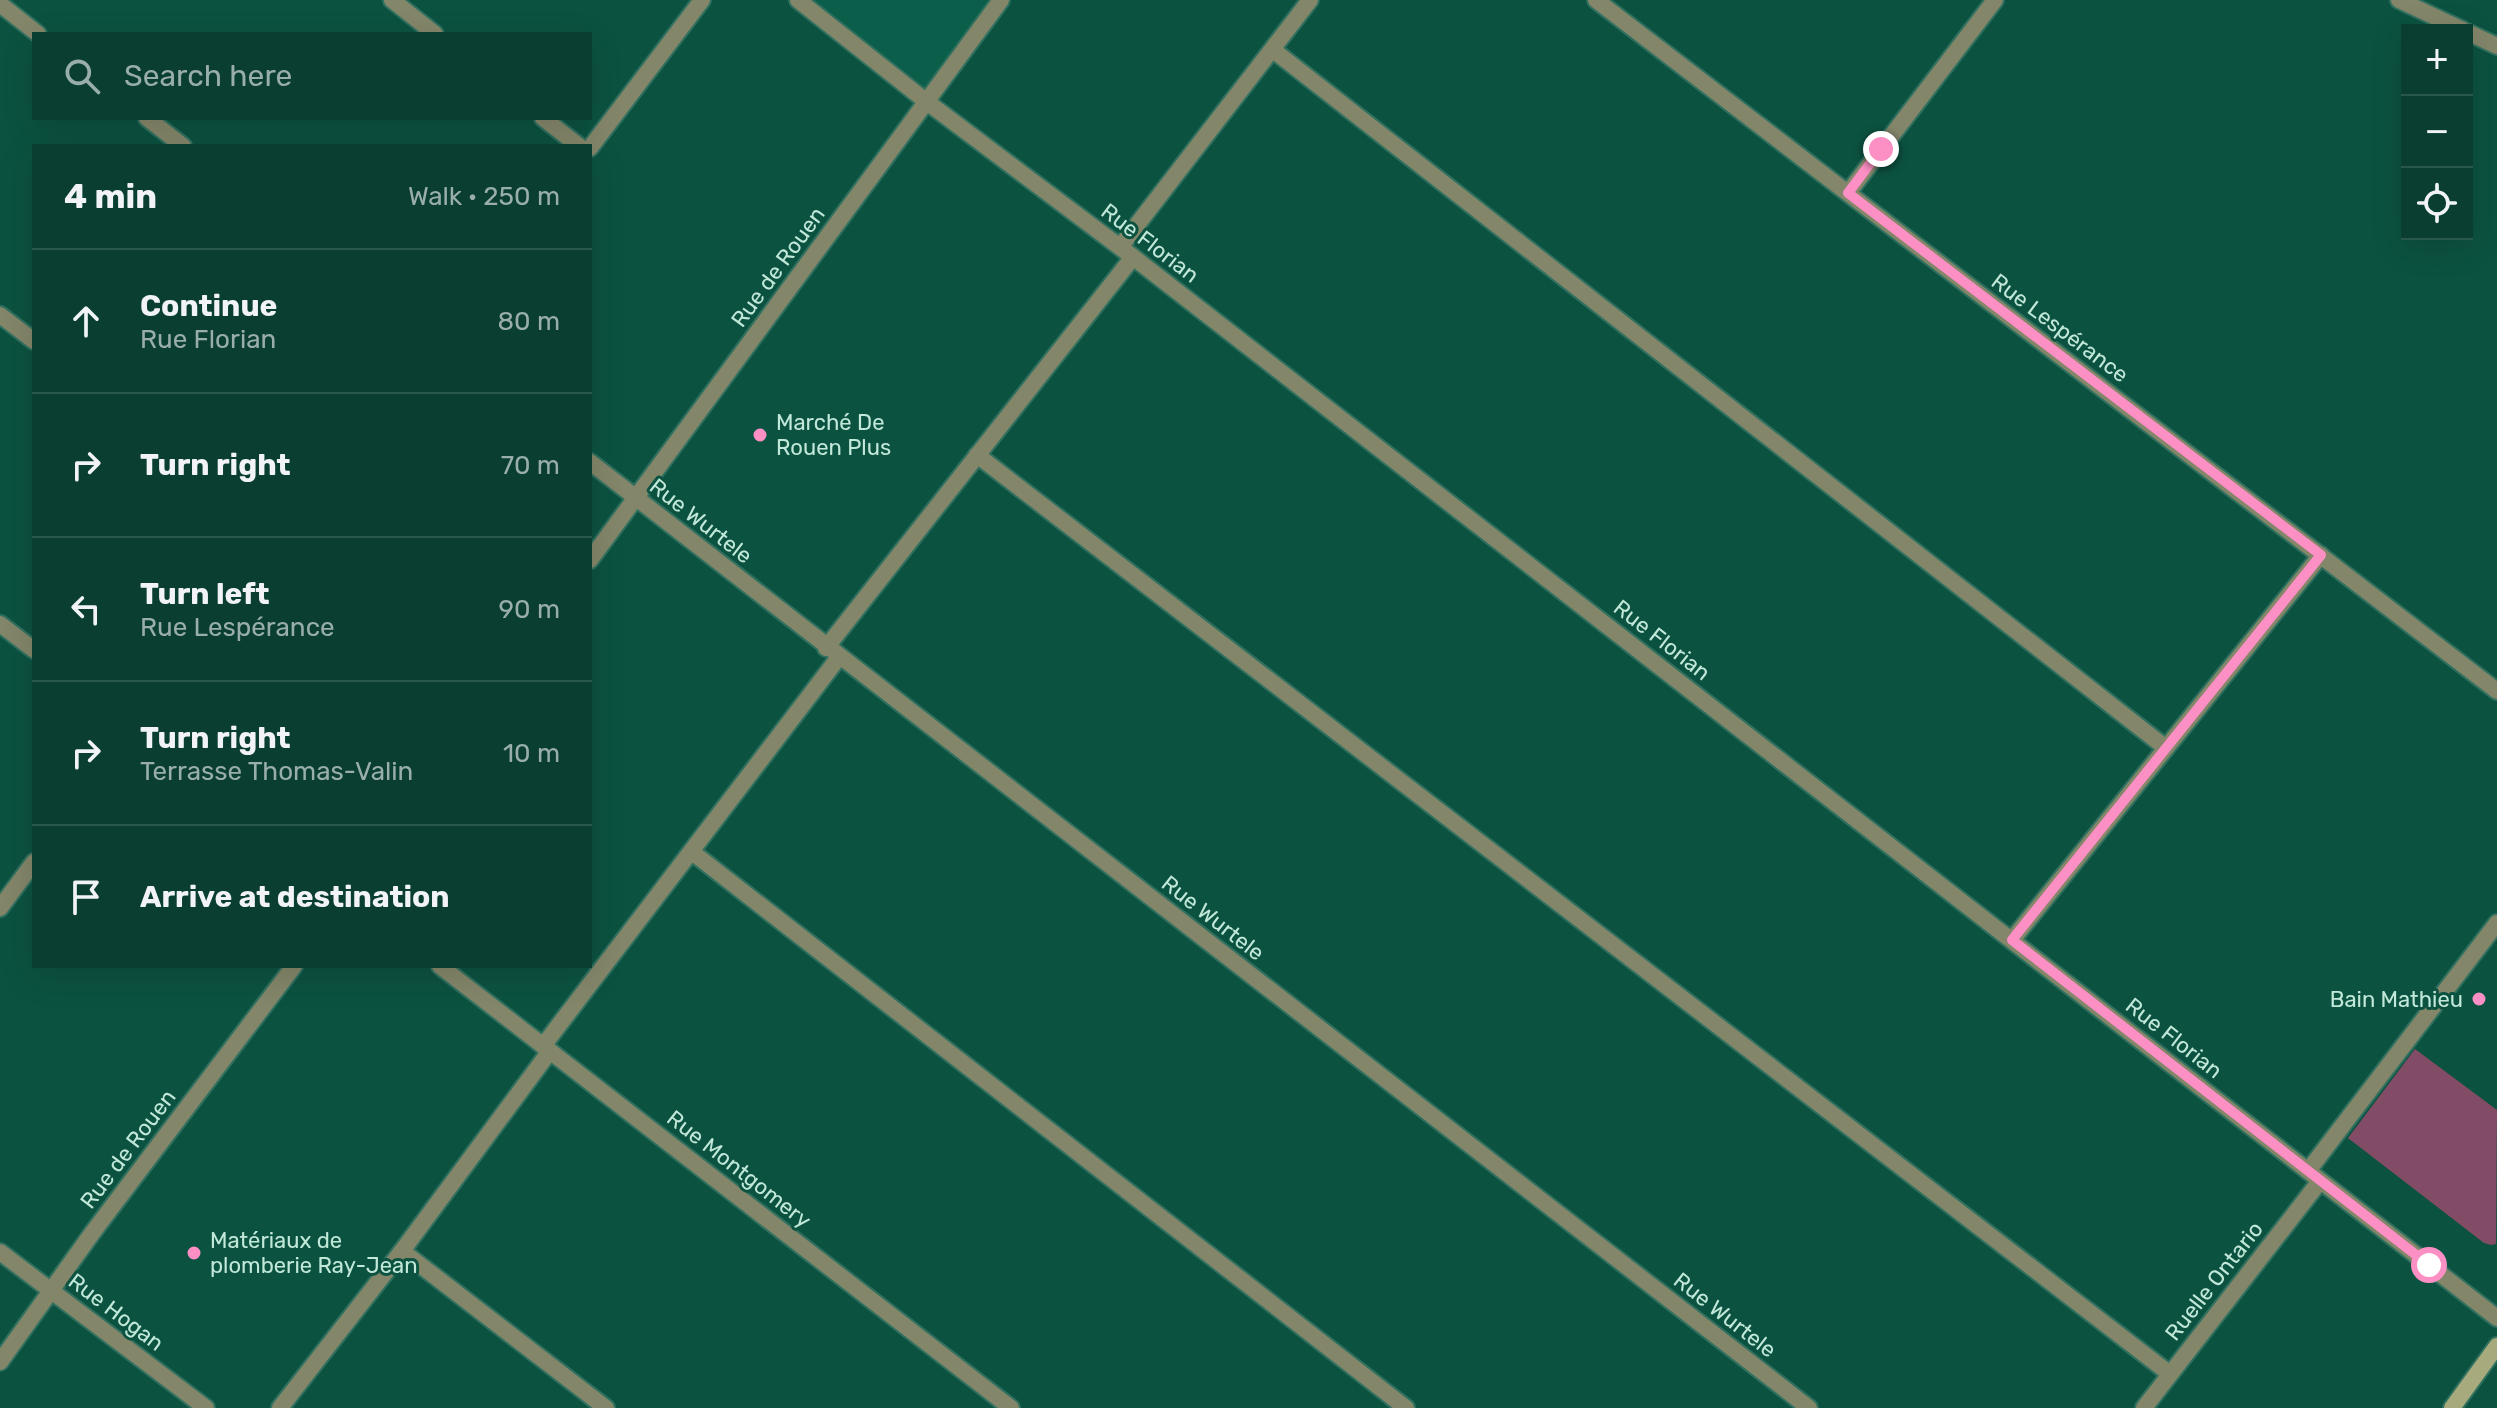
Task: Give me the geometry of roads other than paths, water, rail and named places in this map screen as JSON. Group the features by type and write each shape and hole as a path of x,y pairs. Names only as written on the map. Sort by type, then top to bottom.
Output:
{"main road":[{"path":"2452,1408 2497,1346"}],"street":[{"path":"392,0 432,32"},
{"path":"592,145 702,0"},
{"name":"Rue Florian","path":"798,0 2497,1318"},
{"name":"Rue de Rouen","path":"592,557 1001,0"},
{"path":"280,1408 402,1251 833,652 1310,0"},
{"name":"Rue Lespérance","path":"1596,0 2497,691"},
{"path":"1848,193 1995,0"},
{"path":"2399,0 2450,24"},
{"path":"0,4 35,32"},
{"path":"2473,35 2497,46"},
{"path":"1273,50 2166,748"},
{"path":"150,120 180,144"},
{"path":"546,120 576,144"},
{"path":"0,315 32,339"},
{"path":"977,455 2170,1374"},
{"name":"Rue Wurtele","path":"592,464 1809,1408"},
{"path":"2012,940 2321,555"},
{"path":"0,624 32,648"},
{"path":"692,852 1406,1408"},
{"path":"0,908 32,865"},
{"name":"Ruelle Ontario","path":"2144,1408 2497,923"},
{"name":"Rue de Rouen","path":"0,1362 292,968"},
{"name":"Rue Montgomery","path":"443,968 1011,1408"},
{"path":"402,1251 606,1408"},
{"name":"Rue Hogan","path":"0,1252 206,1408"}],"place":[{"name":"Marché De Rouen Plus","path":"760,435"},
{"name":"Bain Mathieu","path":"2479,999"},
{"name":"Matériaux de plomberie Ray-Jean","path":"194,1253"}]}
